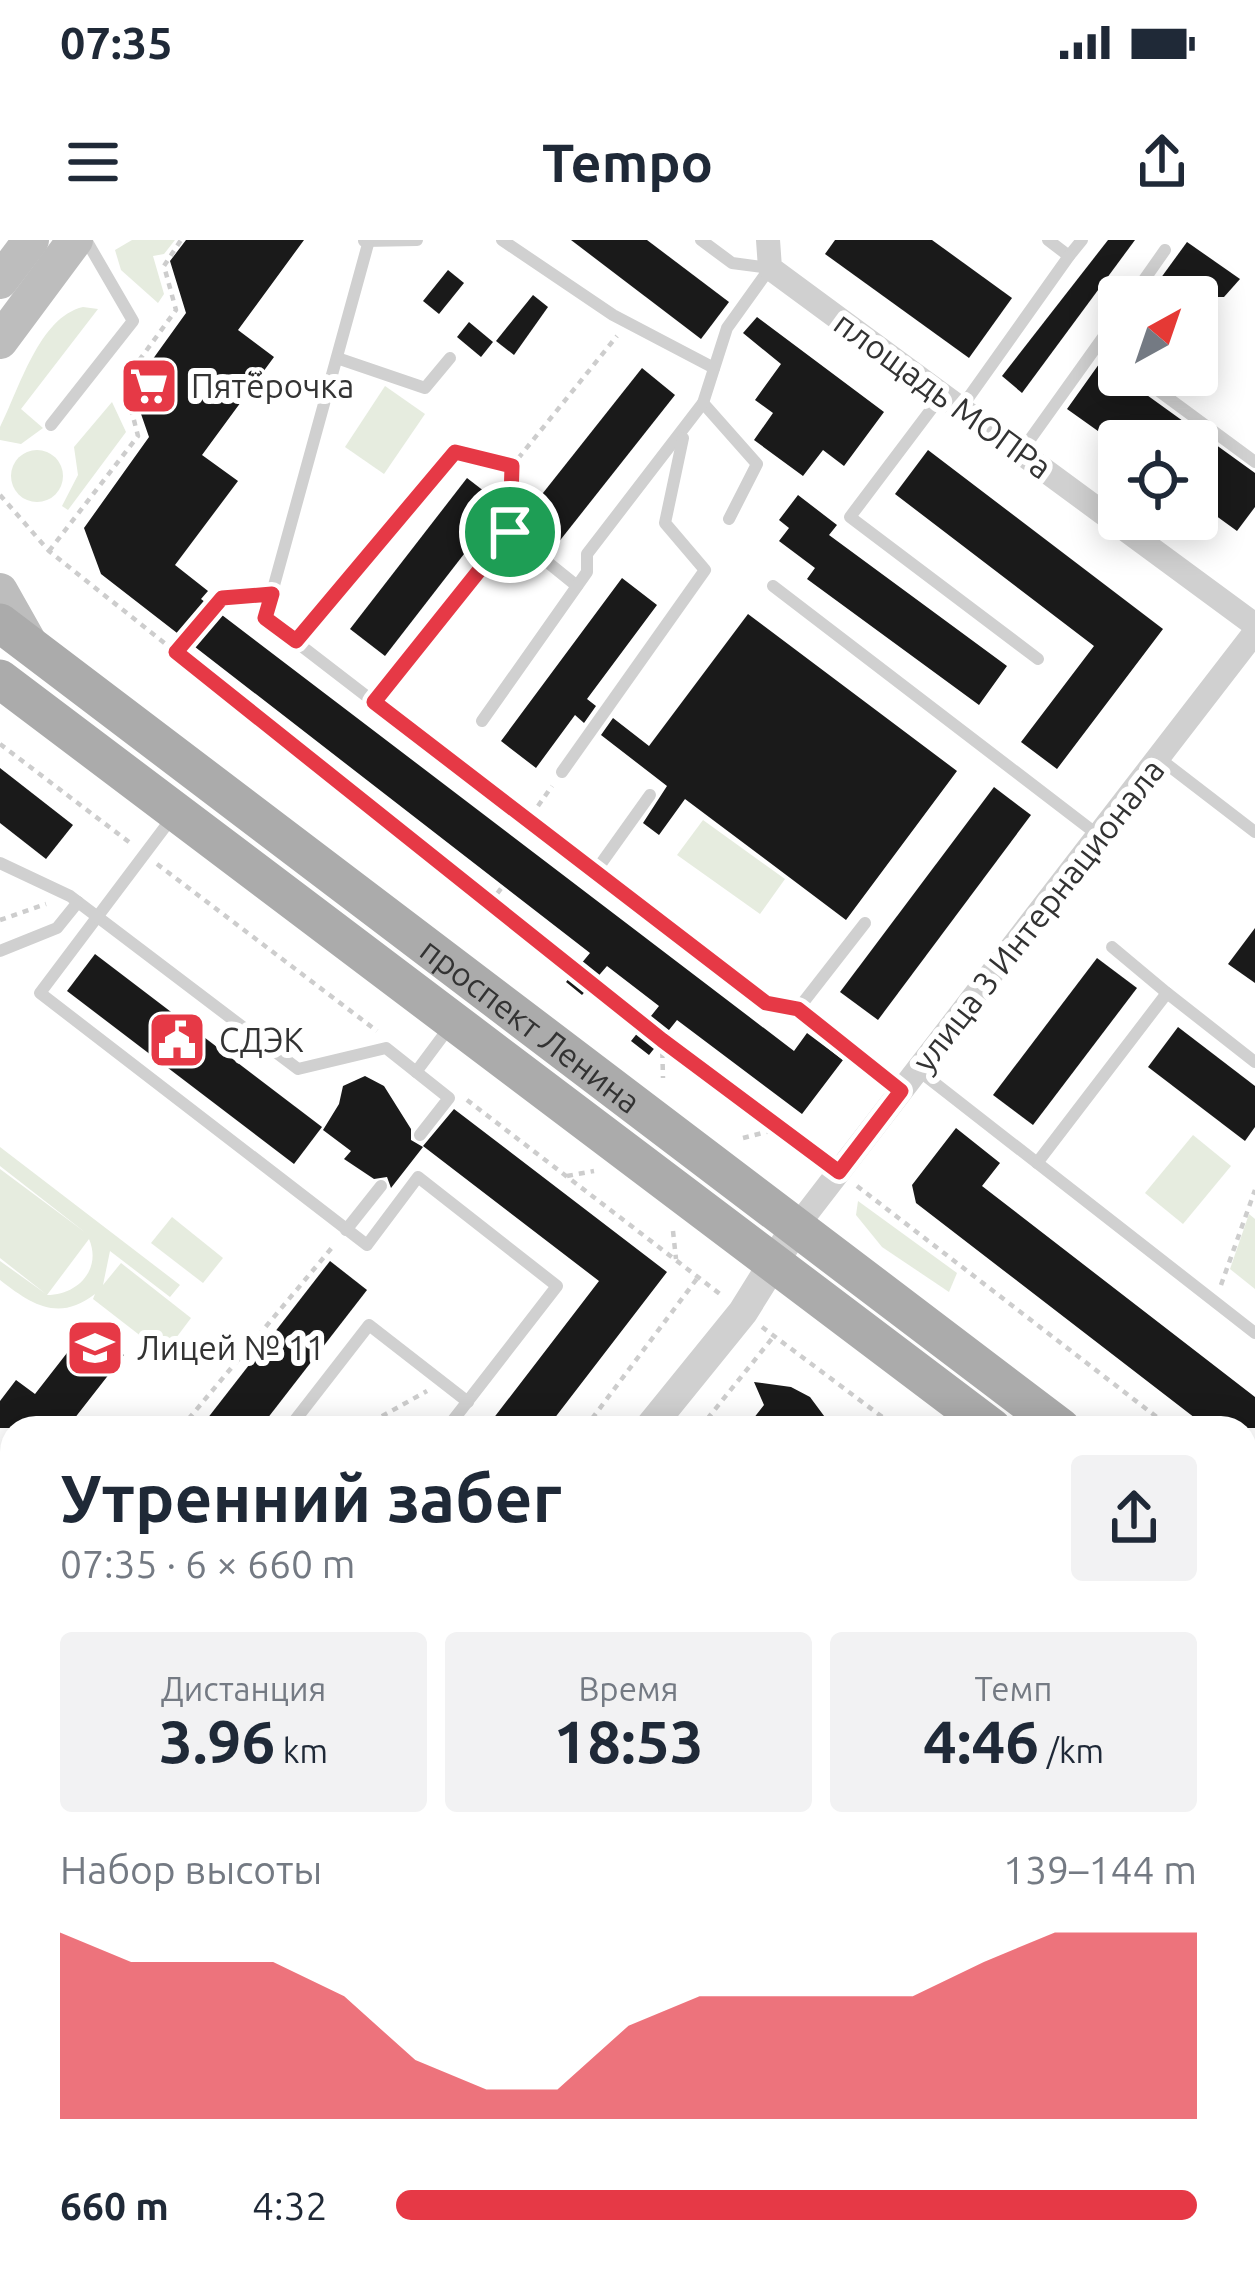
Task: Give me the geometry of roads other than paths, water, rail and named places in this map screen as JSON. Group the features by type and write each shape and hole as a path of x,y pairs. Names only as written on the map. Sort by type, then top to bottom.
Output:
{"main road":[{"path":"0,281 31,240"},
{"path":"0,341 91,242"},
{"path":"0,591 33,649"},
{"name":"проспект Ленина","path":"0,623 782,1245 978,1416"},
{"name":"проспект Ленина","path":"0,680 452,1024 1043,1416"}],"street":[{"path":"768,240 770,268"},
{"name":"площадь МОПРа","path":"770,268 1255,628"},
{"name":"улица 3 Интернационала","path":"659,1416 743,1312 782,1245 1160,759 1255,628"}],"lane":[{"path":"417,240 366,242 265,618 766,1003 798,1009 901,1091"},
{"path":"502,240 628,322 714,368"},
{"path":"482,721 587,572 587,554 703,403 727,328 770,268 732,263 702,240"},
{"path":"1048,240 1069,256"},
{"path":"1038,659 850,517 952,401 1082,240"},
{"path":"51,425 133,321 91,242"},
{"path":"1147,276 1166,250"},
{"path":"1022,452 1098,345"},
{"path":"337,358 425,388 450,358"},
{"path":"1167,396 1255,461"},
{"path":"703,403 758,464 729,519"},
{"path":"562,772 705,570 665,523 684,431"},
{"path":"510,532 577,586"},
{"path":"772,586 1098,836"},
{"path":"1160,759 1255,832"},
{"path":"595,872 650,795"},
{"path":"176,813 40,993 367,1245 418,1177 557,1286 457,1416"},
{"path":"0,863 74,899 298,1069 386,1048 419,1068 449,1098 421,1135"},
{"path":"0,951 57,928 74,899"},
{"path":"798,1009 865,923"},
{"path":"1112,947 1255,1062"},
{"path":"1037,1163 1167,993"},
{"path":"419,1068 452,1024"},
{"path":"918,1070 1255,1333"},
{"path":"346,1230 381,1186"},
{"path":"298,1416 369,1325 468,1402"}],"place":[{"name":"Пятёрочка","path":"149,386"},
{"name":"СДЭК","path":"177,1040"},
{"name":"Лицей № 11","path":"95,1348"}]}
